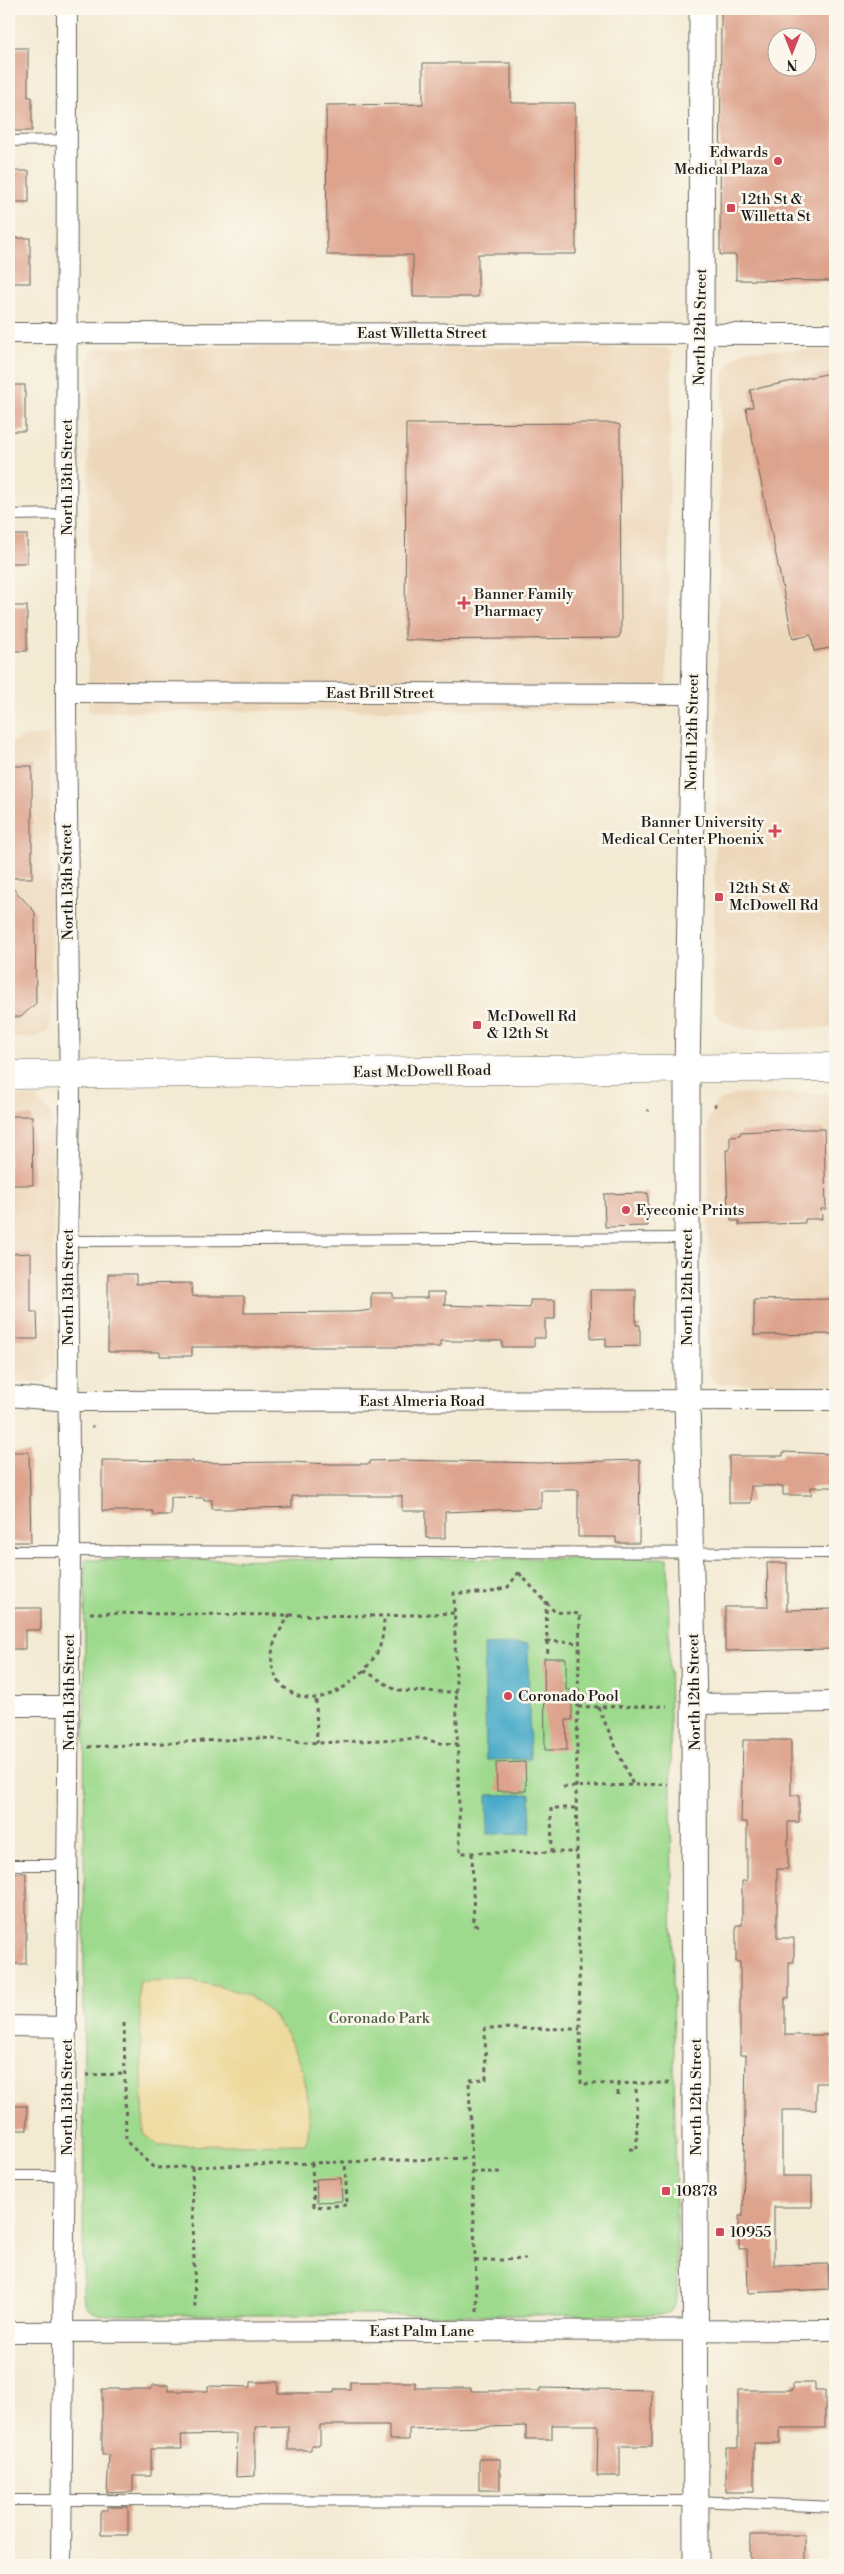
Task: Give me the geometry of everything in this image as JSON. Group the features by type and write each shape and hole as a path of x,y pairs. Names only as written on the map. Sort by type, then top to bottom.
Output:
{"main road":[{"name":"East McDowell Road","path":"9,1075 835,1067"}],"street":[{"name":"North 13th Street","path":"61,2565 66,2176 70,1551 67,1241 69,1075 67,9"},
{"name":"North 12th Street","path":"696,2565 694,1704 687,1400 686,1068 701,334 702,9"},
{"name":"East Willetta Street","path":"9,333 835,334"},
{"name":"East Brill Street","path":"67,692 693,694"},
{"name":"East Almeria Road","path":"9,1396 69,1401 835,1400"},
{"path":"694,1704 835,1702"},
{"path":"9,1706 69,1706"},
{"path":"9,2026 67,2027"},
{"name":"East Palm Lane","path":"9,2332 835,2330"}],"lane":[{"path":"9,141 67,140"},
{"path":"9,514 67,514"},
{"path":"67,1241 687,1238"},
{"path":"9,1551 835,1553"},
{"path":"9,1865 68,1865"},
{"path":"9,2176 66,2176"},
{"path":"9,2500 696,2500 835,2507"}],"path":[{"path":"519,1564 519,1573 508,1587 485,1593 454,1593 460,1853 577,1852"},
{"path":"519,1573 555,1612 580,1614 581,1643 576,1808 581,2084 671,2083"},
{"path":"546,1601 548,1656"},
{"path":"88,1613 384,1616 454,1613"},
{"path":"290,1614 273,1648 274,1674 297,1697 316,1700 348,1684 364,1670 377,1652 381,1641 384,1616"},
{"path":"547,1641 581,1643"},
{"path":"364,1670 388,1687 400,1691 457,1692"},
{"path":"316,1700 317,1744"},
{"path":"578,1707 667,1706"},
{"path":"598,1707 633,1786"},
{"path":"87,1747 261,1738 317,1744 421,1738 439,1743 458,1744"},
{"path":"563,1787 668,1784"},
{"path":"552,1852 551,1808 576,1808"},
{"path":"472,1853 474,1925 481,1926"},
{"path":"124,2023 126,2142 154,2168 472,2158"},
{"path":"478,2330 469,2080 486,2080 485,2028 580,2029"},
{"path":"86,2075 125,2074"},
{"path":"618,2083 618,2097"},
{"path":"629,2149 637,2149 636,2083"},
{"path":"312,2163 314,2206 347,2205 345,2162"},
{"path":"192,2167 195,2312"},
{"path":"472,2172 502,2172"},
{"path":"475,2261 526,2259"}],"shaded area":[{"path":"99,347 666,348 672,352 666,709 88,712 89,354"},
{"name":"Banner University Medical Center Phoenix","path":"749,350 835,350 835,1028 742,1029 724,1022 716,1014 713,1004 721,408 724,372 732,360"},
{"path":"49,735 52,1015 49,1029 41,1035 31,1038 9,1038 9,744 26,737"},
{"path":"835,1093 835,1386 720,1384 714,1381 708,1372 708,1122 716,1103 736,1094"},
{"path":"35,1097 51,1113 56,1371 44,1382 9,1382 9,1098"}],"green space":[{"name":"Coronado Park","path":"668,1558 677,2299 669,2312 660,2315 103,2315 89,2309 83,2296 85,1560"}],"sand":[{"path":"193,1981 227,1988 251,1998 271,2013 287,2034 304,2076 309,2114 308,2136 305,2144 160,2146 144,2134 139,1982"}],"water":[{"path":"528,1644 530,1759 486,1760 484,1645"},
{"path":"530,1794 531,1833 488,1834 487,1795"}],"building":[{"name":"Edwards Medical Plaza","path":"721,9 835,9 835,281 736,280 736,255 720,255"},
{"path":"9,48 28,48 28,97 32,97 32,131 9,131"},
{"path":"423,63 511,63 511,103 575,103 576,254 478,254 478,297 413,297 413,255 327,255 326,105 423,104"},
{"path":"9,171 29,171 29,202 9,202"},
{"path":"9,238 30,238 30,283 9,283"},
{"path":"835,372 835,647 814,651 811,635 793,639 746,408 753,407 750,390"},
{"path":"9,385 25,385 25,431 9,431"},
{"path":"613,423 620,425 621,633 618,638 405,640 406,424"},
{"path":"9,535 27,535 27,563 9,563"},
{"path":"9,606 27,606 27,651 9,651"},
{"path":"9,766 32,766 32,878 9,878"},
{"path":"9,884 35,912 36,1003 21,1017 9,1017"},
{"path":"9,1116 32,1116 33,1185 9,1185"},
{"path":"824,1129 826,1209 821,1209 822,1219 805,1219 805,1223 739,1225 739,1221 731,1221 731,1211 728,1211 726,1150 730,1150 730,1136 740,1135 740,1132"},
{"name":"Eyeconic Prints","path":"648,1193 648,1226 605,1227 604,1194"},
{"path":"31,1253 31,1312 37,1312 38,1339 9,1339 9,1254"},
{"path":"108,1274 136,1274 136,1284 191,1283 192,1296 244,1296 244,1313 356,1312 371,1310 371,1293 393,1293 393,1298 427,1298 427,1292 445,1292 445,1305 530,1308 530,1300 555,1300 555,1319 545,1319 545,1338 534,1338 534,1347 502,1347 502,1341 440,1341 440,1347 192,1347 192,1356 160,1356 160,1352 108,1352"},
{"path":"590,1290 636,1290 636,1325 640,1325 640,1346 606,1347 606,1338 591,1339"},
{"path":"835,1299 835,1334 754,1335 754,1300"},
{"path":"9,1452 29,1452 31,1542 9,1542"},
{"path":"783,1452 835,1454 835,1487 811,1487 811,1495 783,1495 783,1486 751,1486 751,1503 729,1503 729,1456 783,1456"},
{"path":"102,1460 193,1461 193,1463 292,1462 370,1464 370,1461 402,1460 540,1463 640,1460 639,1543 616,1543 616,1537 578,1537 578,1490 541,1490 541,1508 445,1512 445,1538 426,1538 426,1511 402,1511 402,1496 292,1496 292,1507 228,1509 212,1509 212,1500 204,1500 204,1498 171,1497 171,1515 153,1515 153,1511 102,1511"},
{"path":"767,1563 787,1563 787,1610 835,1609 835,1649 725,1651 725,1607 768,1607"},
{"path":"9,1608 41,1608 41,1630 25,1630 25,1649 9,1649"},
{"path":"544,1658 566,1658 566,1690 572,1690 572,1720 566,1720 567,1750 545,1750"},
{"path":"743,1740 791,1740 791,1795 799,1795 799,1822 788,1822 788,1869 777,1869 777,1938 794,1938 794,1962 789,1962 789,1998 785,1998 785,2035 832,2035 831,2083 816,2083 816,2110 782,2110 782,2176 812,2176 812,2207 774,2207 774,2265 828,2264 829,2289 748,2293 747,2249 739,2249 739,2216 743,2216 746,2055 740,2055 740,1962 736,1962 736,1925 742,1925 742,1881 747,1881 747,1822 741,1822"},
{"path":"525,1762 526,1791 497,1791 496,1763"},
{"path":"9,1873 26,1873 26,1964 9,1964"},
{"path":"9,2106 27,2106 27,2130 9,2130"},
{"path":"341,2178 342,2201 317,2202 316,2179"},
{"path":"251,2382 278,2382 278,2393 334,2393 334,2389 350,2389 350,2382 415,2382 415,2388 471,2388 471,2391 540,2391 540,2388 652,2390 652,2446 620,2446 620,2476 597,2476 598,2425 552,2425 552,2439 526,2439 526,2426 409,2429 409,2440 389,2440 389,2425 320,2425 320,2445 311,2445 311,2450 288,2450 288,2426 255,2427 255,2476 236,2477 237,2434 181,2435 182,2449 151,2449 151,2476 133,2476 133,2492 107,2493 109,2455 102,2455 102,2389 152,2389 152,2385 168,2385 168,2391 208,2391 208,2386 251,2387"},
{"path":"793,2383 815,2383 815,2390 825,2390 825,2428 780,2428 780,2443 754,2443 754,2492 726,2492 726,2448 738,2448 738,2390 793,2390"},
{"path":"479,2459 500,2459 500,2490 479,2490"},
{"path":"107,2507 128,2507 128,2535 101,2535 101,2511 107,2511"},
{"path":"750,2535 805,2535 805,2563 750,2563"}],"place":[{"name":"Edwards Medical Plaza","path":"778,161"},
{"name":"12th St & Willetta St","path":"731,208"},
{"name":"Banner Family Pharmacy","path":"464,603"},
{"name":"Banner University Medical Center Phoenix","path":"775,831"},
{"name":"12th St & McDowell Rd","path":"719,897"},
{"name":"McDowell Rd & 12th St","path":"477,1025"},
{"name":"Eyeconic Prints","path":"626,1210"},
{"name":"Coronado Pool","path":"508,1696"},
{"name":"10878","path":"666,2191"},
{"name":"10955","path":"720,2232"}]}
